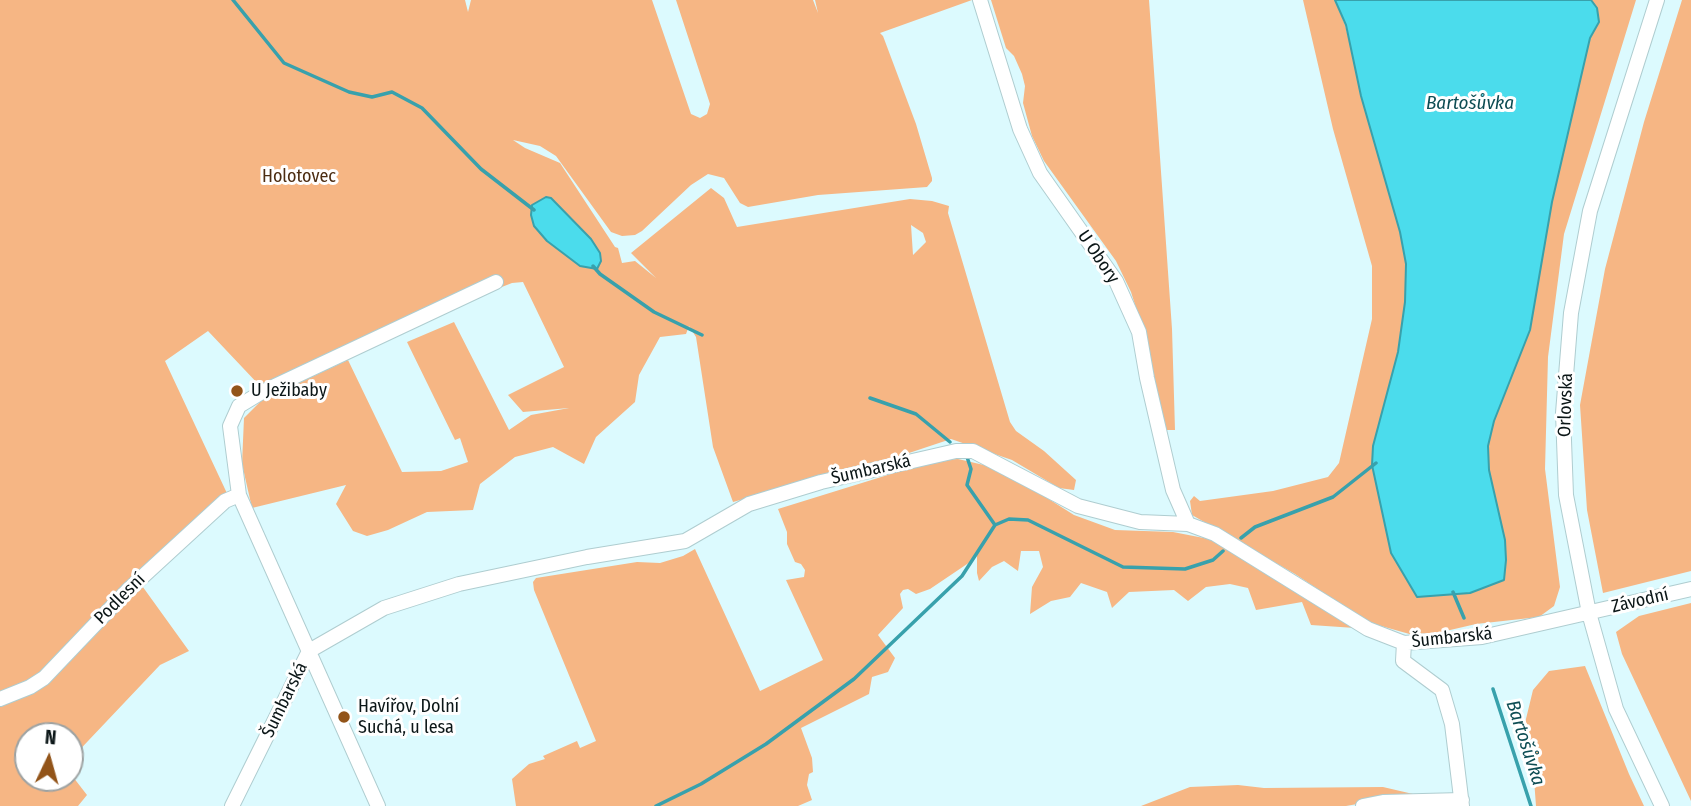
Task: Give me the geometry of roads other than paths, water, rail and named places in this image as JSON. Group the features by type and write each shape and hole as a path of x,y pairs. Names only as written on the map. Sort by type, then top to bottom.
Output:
{"street":[{"name":"U Obory","path":"980,0 1020,129 1040,173 1116,281 1139,332 1173,490 1188,524"},
{"name":"Orlovská","path":"1657,0 1590,211 1571,313 1563,413 1566,495 1589,614 1616,709 1662,806"},
{"path":"378,806 239,495 230,426 239,406 262,392 496,282"},
{"name":"Šumbarská","path":"232,806 309,651 384,608 459,584 587,557 685,541 750,504 821,482 956,451 973,451 1078,506 1140,522 1188,524 1215,534 1368,629 1404,643 1482,637 1589,614"},
{"name":"Podlesní","path":"0,699 44,678 127,591 225,501 239,495"},
{"name":"Závodní","path":"1589,614 1691,589"},
{"path":"1363,806 1383,802 1462,803 1452,724 1443,690 1404,661 1404,643"}],"water":[{"name":"Bartošůvka","path":"1335,0 1591,0 1597,8 1599,22 1590,38 1552,202 1530,330 1494,421 1488,446 1489,470 1505,540 1504,580 1470,593 1417,597 1391,553 1372,465 1373,446 1398,352 1405,302 1406,264 1400,232 1361,96 1346,25"},
{"path":"546,197 551,198 591,239 600,253 601,261 597,269 580,266 547,241 534,226 532,205"}],"waterway":[{"path":"233,0 284,63 349,92 372,97 392,92 422,108 481,169 534,210"},
{"path":"593,266 600,274 654,312 702,335"},
{"path":"870,398 916,414 950,442"},
{"path":"967,457 971,469 967,485 995,525 1009,519 1028,520 1123,567 1185,569 1213,560 1223,551"},
{"path":"1241,538 1255,527 1333,497 1376,463"},
{"path":"656,806 701,784 766,744 854,679 962,576 995,525"},
{"name":"Bartošůvka","path":"1453,592 1464,618"},
{"name":"Bartošůvka","path":"1493,689 1531,806"}],"place":[{"name":"U Ježibaby","path":"237,391"},
{"name":"Havířov, Dolní Suchá, u lesa","path":"344,717"}],"park label":[{"name":"Holotovec","path":"299,177"}]}
